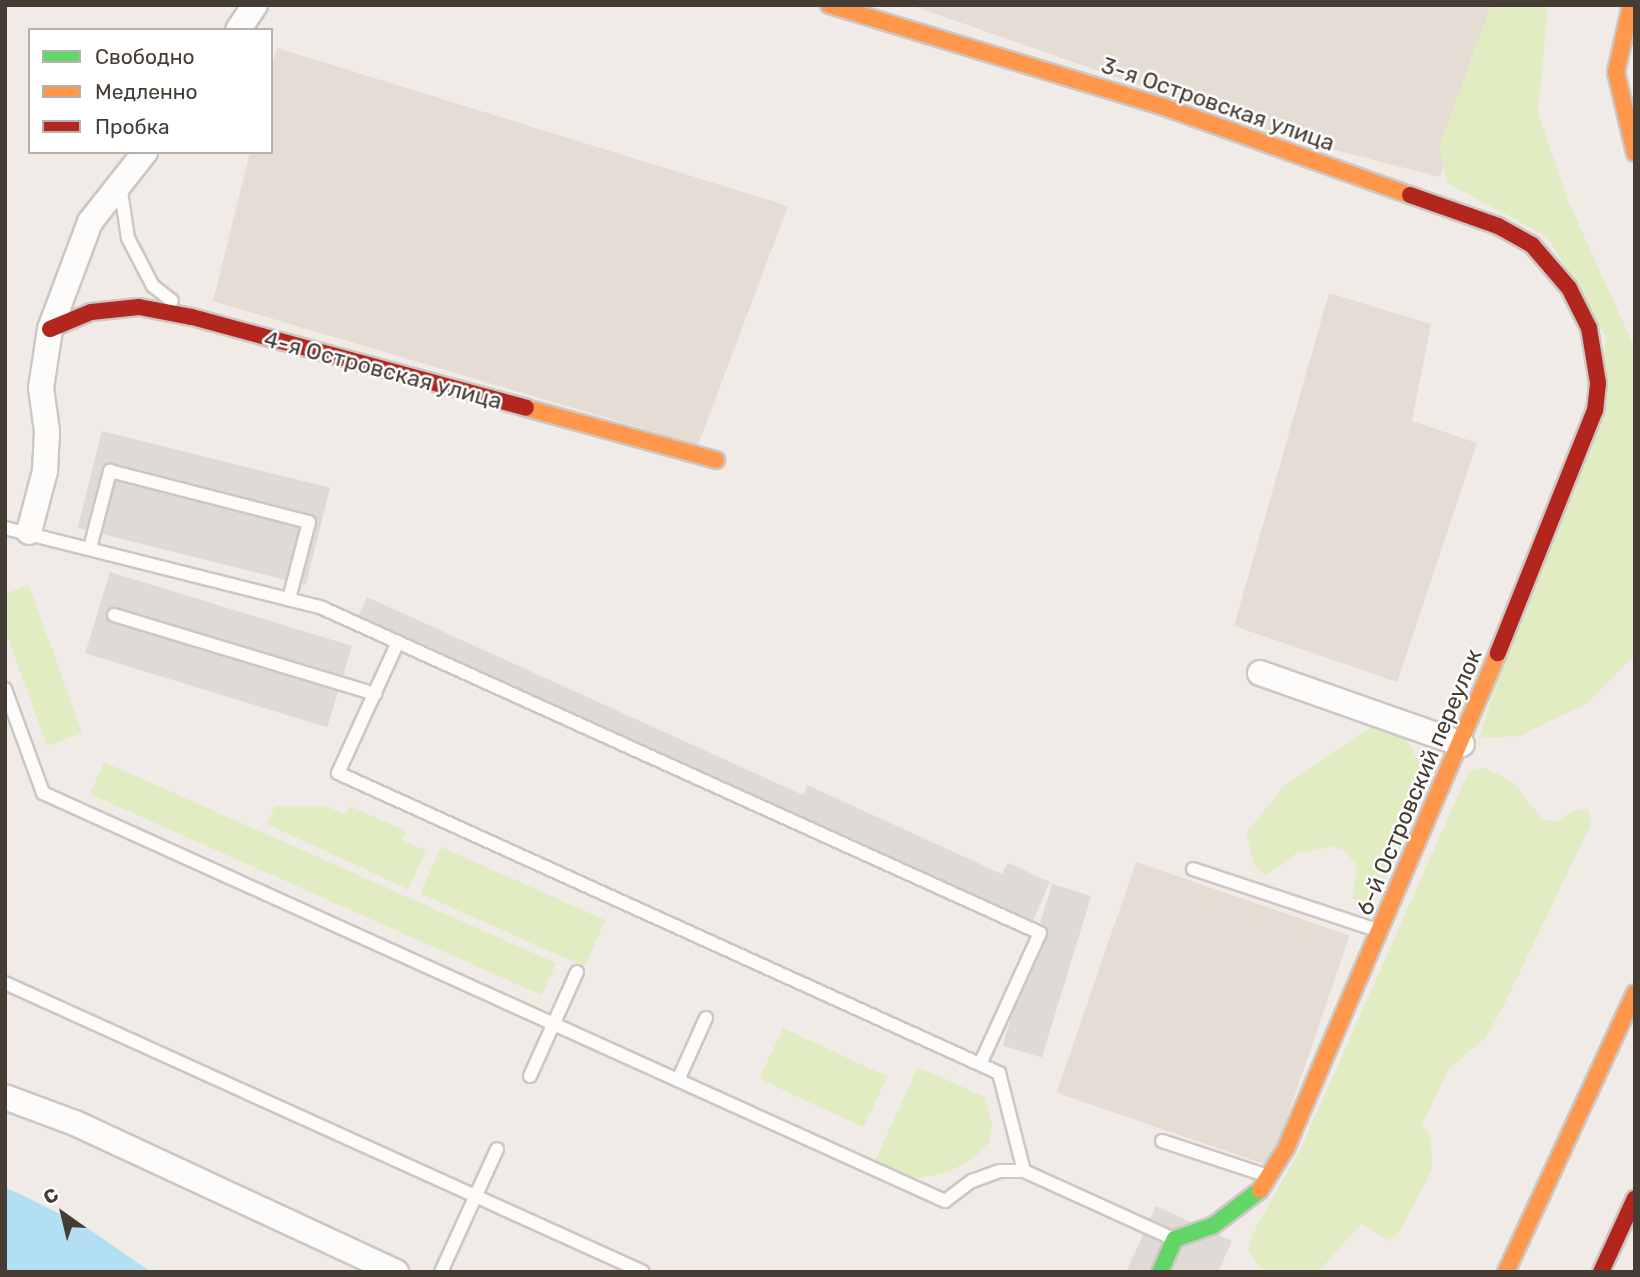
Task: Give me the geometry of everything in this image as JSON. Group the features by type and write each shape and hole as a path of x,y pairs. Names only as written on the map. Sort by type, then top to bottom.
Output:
{"street":[{"path":"239,28 255,5"},
{"name":"3-я Островская улица","path":"829,5 1164,107 1498,226 1532,244 1569,288"},
{"path":"1631,5 1620,41 1616,72 1635,153"},
{"path":"17,530 45,471 47,431 41,388 50,329 90,222 143,154"},
{"name":"6-й Островский переулок","path":"1175,1240 1214,1225 1250,1201 1271,1176 1462,744 1595,410 1595,355 1589,328 1569,288"},
{"name":"4-я Островская улица","path":"50,329 91,312 139,307 192,317 716,460"},
{"path":"1260,673 1462,744"},
{"path":"1506,1272 1635,992"},
{"path":"5,1097 75,1124 396,1272"},
{"path":"1601,1272 1635,1198"},
{"path":"1160,1272 1175,1240"}],"lane":[{"path":"119,183 128,238 153,286 192,317"},
{"path":"90,548 110,471 136,477 309,522 289,599"},
{"path":"17,530 320,607 1040,933 980,1064"},
{"path":"114,615 374,694"},
{"path":"398,642 338,773 999,1073 1024,1171"},
{"path":"5,689 43,793 944,1201 972,1181 1000,1171 1024,1171 1175,1240"},
{"path":"1193,869 1380,931"},
{"path":"530,1076 577,972"},
{"path":"5,983 643,1272"},
{"path":"678,1080 706,1018"},
{"path":"1162,1141 1271,1176"},
{"path":"441,1272 497,1149"}],"shaded area":[{"path":"910,5 1501,5 1440,177 1296,140"},
{"path":"277,48 788,206 698,445 213,301 250,154 273,154 273,62"},
{"path":"1329,293 1431,324 1412,421 1477,443 1397,682 1234,626"},
{"path":"102,431 330,488 306,585 78,528"},
{"path":"110,572 352,646 327,727 85,653"},
{"path":"367,597 803,795 807,785 1002,874 1008,863 1050,882 1027,934 353,628"},
{"path":"1136,862 1350,936 1270,1166 1057,1093"},
{"path":"1052,884 1091,896 1042,1058 1003,1046"},
{"path":"1156,1206 1232,1241 1218,1272 1126,1272"}],"green space":[{"path":"1491,5 1548,5 1538,113 1567,198 1635,349 1635,654 1586,704 1519,736 1479,738 1607,339 1548,237 1447,183 1439,147"},
{"path":"29,585 82,733 47,746 5,630 5,594"},
{"path":"1372,726 1404,735 1420,764 1420,791 1407,833 1378,893 1365,904 1353,898 1357,866 1345,851 1329,846 1307,853 1299,851 1266,876 1254,865 1246,833 1283,787"},
{"path":"104,762 556,963 542,995 90,794"},
{"path":"1486,768 1514,783 1543,820 1559,821 1573,811 1588,809 1591,824 1502,1009 1485,1038 1448,1070 1422,1125 1431,1138 1432,1170 1401,1229 1390,1241 1361,1224 1318,1272 1264,1272 1248,1251 1252,1235 1301,1148 1469,771"},
{"path":"275,806 326,806 346,815 350,806 406,831 402,840 426,851 408,889 267,824"},
{"path":"441,847 605,920 585,967 420,894"},
{"path":"783,1028 887,1077 864,1127 759,1079"},
{"path":"918,1067 985,1097 992,1125 989,1142 975,1157 949,1172 914,1179 875,1161"}],"water":[{"path":"5,1187 83,1225 151,1272 5,1272"}],"traffic: fast":[{"path":"1160,1272 1175,1239 1214,1225 1260,1190"}],"traffic: slow":[{"path":"829,5 1164,107 1410,195"},
{"path":"1631,5 1616,72 1635,153"},
{"path":"526,408 716,460"},
{"path":"1260,1190 1286,1148 1498,653"},
{"path":"1506,1272 1635,993"}],"traffic: jam":[{"path":"1410,195 1498,226 1532,245 1569,288 1589,328 1598,383 1595,410 1498,653"},
{"path":"50,329 91,312 139,307 192,317 526,408"},
{"path":"1601,1272 1635,1198"}]}
